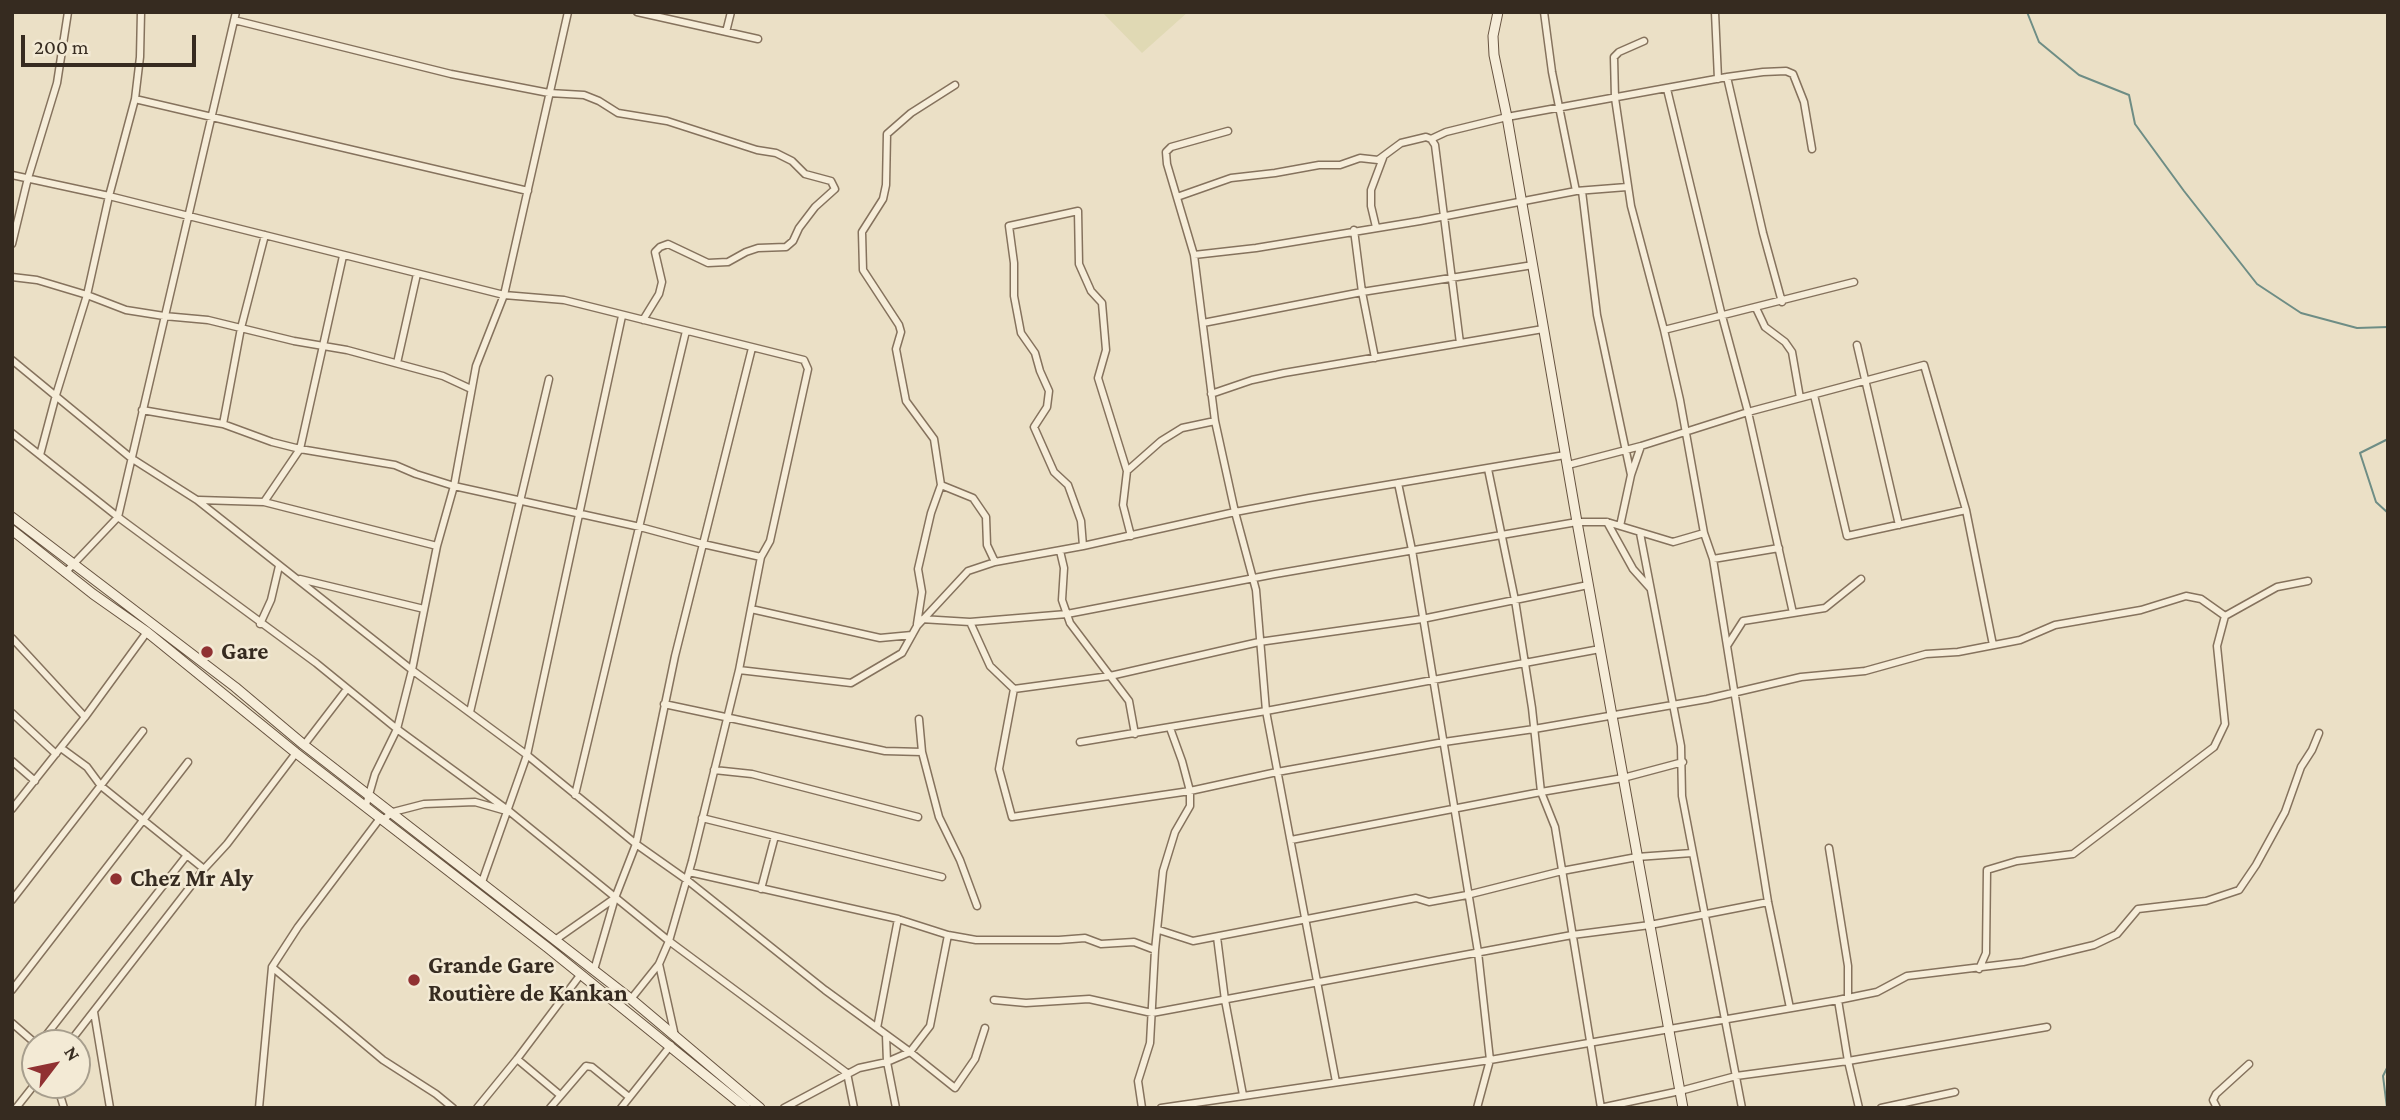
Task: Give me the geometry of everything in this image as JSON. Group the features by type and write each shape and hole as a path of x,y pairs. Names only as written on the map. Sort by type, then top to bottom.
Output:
{"main road":[{"path":"1494,15 1494,55 1683,1108"},
{"path":"12,517 73,564 296,752 581,974 673,1040 760,1108"},
{"path":"12,530 65,573 234,687 304,745 631,999 746,1108"}],"street":[{"path":"12,244 28,178 57,83 68,12"},
{"path":"40,455 87,295 108,196 135,99 141,12"},
{"path":"366,806 375,774 397,729 437,546 454,486 476,366 504,295 568,12"},
{"path":"637,12 758,39"},
{"path":"726,32 731,12"},
{"path":"1544,12 1552,72 1579,191 1598,315 1631,475"},
{"path":"1715,12 1718,79"},
{"path":"65,573 118,517 235,16 451,74 549,93 584,95 618,113 667,121 757,150 776,153 792,161 805,174 831,181 835,189 815,207 793,241 786,247 758,248 728,262 708,263 668,244 660,247 655,252 662,282 659,294 643,320"},
{"path":"1644,41 1614,57 1615,98 1627,187 1664,330 1704,533 1713,559 1768,902 1790,1008"},
{"path":"1177,197 1231,178 1320,165 1340,165 1360,158 1374,161 1383,158 1401,144 1426,137 1431,139 1446,132 1507,117 1763,72 1786,71 1793,74 1804,102 1812,149"},
{"path":"1727,77 1782,302"},
{"path":"919,622 922,592 918,569 931,513 941,485 934,439 906,401 896,349 901,332 899,325 863,270 862,232 883,199 886,185 887,134 911,113 955,85"},
{"path":"1667,89 1748,412 1793,613"},
{"path":"135,99 528,191"},
{"path":"1228,131 1171,147 1166,152 1167,164 1194,255 1215,421 1256,590 1266,711 1336,1082"},
{"path":"1431,139 1434,145 1460,343"},
{"path":"1376,227 1371,190 1383,158"},
{"path":"12,174 504,295 564,300 804,360 808,369 770,541 761,557 739,670 688,876 669,941 659,964 631,999"},
{"path":"1194,255 1255,248 1579,191 1627,187"},
{"path":"1083,547 1081,521 1068,485 1054,472 1034,427 1047,407 1049,391 1035,353 1021,333 1014,296 1014,263 1009,226 1078,211 1079,264 1091,291 1102,303 1106,350 1098,378 1127,471 1123,505 1131,536"},
{"path":"1354,230 1362,292 1375,358"},
{"path":"223,424 241,328 265,235"},
{"path":"264,502 300,449 343,256"},
{"path":"1203,323 1362,292 1533,265"},
{"path":"397,363 417,274"},
{"path":"12,277 37,280 126,310 208,320 347,349 443,376 471,389"},
{"path":"1664,330 1756,309 1854,282"},
{"path":"1756,309 1765,327 1785,342 1792,352 1800,398"},
{"path":"482,882 527,755 622,316"},
{"path":"1211,394 1252,380 1284,373 1543,329"},
{"path":"575,795 686,331"},
{"path":"1857,345 1899,524"},
{"path":"594,970 615,898 636,844 664,704 752,348"},
{"path":"12,360 131,458 197,500 412,670 527,755 636,844 688,876 825,990 955,1088 975,1059 985,1028"},
{"path":"1568,465 1640,446 1748,412 1924,365 1966,510 1993,645"},
{"path":"470,712 549,379"},
{"path":"1814,394 1847,536 1966,510"},
{"path":"142,410 223,424 300,449 395,465 454,486 761,557"},
{"path":"1127,471 1161,441 1182,428 1215,421"},
{"path":"12,433 118,517 316,663 397,729 509,811 669,941 847,1073 854,1108"},
{"path":"1620,526 1640,446"},
{"path":"739,670 851,683 902,653 919,622 968,571 996,562 1083,547 1235,512 1565,455"},
{"path":"1488,469 1515,600 1541,792 1555,827 1600,1108 1736,1076 1848,1061 2047,1027"},
{"path":"1398,483 1412,550 1478,952 1490,1060 1478,1108"},
{"path":"941,485 973,498 986,517 987,545 996,562"},
{"path":"197,500 264,502 437,546"},
{"path":"919,622 970,622 1067,614 1577,522 1607,522 1673,542 1704,533"},
{"path":"1607,522 1633,569 1651,589"},
{"path":"1640,533 1683,762 1682,796 1692,853 1742,1108"},
{"path":"1713,559 1779,548"},
{"path":"1060,551 1064,568 1062,600 1070,624 1129,701 1135,734"},
{"path":"260,624 271,600 279,566"},
{"path":"297,578 424,609"},
{"path":"1727,646 1743,621 1825,608 1861,579"},
{"path":"1979,969 1986,953 1987,870 2017,861 2073,854 2214,747 2225,724 2217,646 2225,616 2277,587 2308,582"},
{"path":"1014,690 1110,676 1259,642 1422,619 1588,585"},
{"path":"1014,690 999,769 1012,817 1190,791 1277,772 1673,704 1801,677 1865,671 1926,654 1958,652 2020,640 2056,625 2141,610 2186,596 2201,598 2225,616"},
{"path":"751,609 880,638 912,635"},
{"path":"970,622 990,666 1014,690"},
{"path":"12,809 85,717 150,628"},
{"path":"12,638 85,717"},
{"path":"1080,742 1266,711 1600,649"},
{"path":"304,745 347,689"},
{"path":"664,704 885,751 922,752"},
{"path":"12,713 59,751 87,767 101,786 204,869"},
{"path":"919,719 922,752 939,817 960,860 977,906"},
{"path":"1142,1108 1138,1081 1150,1043 1163,871 1175,832 1190,806 1190,791 1170,728"},
{"path":"12,900 144,731"},
{"path":"1161,1108 1490,1060 1838,1000 1877,992 1907,976 2023,962 2094,946 2118,934 2138,909 2206,901 2239,890 2285,812 2301,767 2319,733"},
{"path":"80,1029 296,752"},
{"path":"12,761 35,781"},
{"path":"12,990 188,762"},
{"path":"1291,841 1623,778 1683,762"},
{"path":"714,770 752,774 918,817"},
{"path":"259,1108 272,967 298,926 382,818 393,812 424,804 475,803 509,811"},
{"path":"702,818 942,877"},
{"path":"761,889 775,836"},
{"path":"1829,848 1848,966 1848,998"},
{"path":"1159,930 1193,941 1416,898 1429,902 1467,895 1562,871 1637,857 1692,853"},
{"path":"51,1029 187,855"},
{"path":"688,876 898,919 948,935 979,939 1059,940 1085,937 1101,944 1134,942 1155,950"},
{"path":"555,940 615,898"},
{"path":"994,1000 1026,1003 1089,999 1152,1013 1572,935 1650,925 1768,902"},
{"path":"877,1028 898,919"},
{"path":"784,1108 847,1073 887,1062 910,1052 930,1026 948,935"},
{"path":"1217,937 1225,1000 1243,1095"},
{"path":"621,1108 673,1040 659,964"},
{"path":"272,967 383,1060 453,1108"},
{"path":"477,1108 581,974"},
{"path":"1838,1000 1859,1108"},
{"path":"94,1012 110,1108"},
{"path":"886,1035 887,1062 896,1108"},
{"path":"517,1059 560,1095"},
{"path":"2217,1108 2213,1100 2216,1094 2249,1064"},
{"path":"550,1108 586,1066 592,1067 629,1097"},
{"path":"1881,1108 1955,1092"}],"shaded area":[{"path":"1102,12 1188,12 1142,53"}],"waterway":[{"path":"2027,12 2039,42 2079,75 2129,95 2135,124 2257,284 2301,313 2357,328 2388,327"},
{"path":"2388,439 2360,453 2376,502 2388,513"},
{"path":"2387,1108 2383,1076 2388,1066"}],"place":[{"name":"Gare","path":"207,652"},
{"name":"Chez Mr Aly","path":"116,879"},
{"name":"Grande Gare Routière de Kankan","path":"414,980"}]}
